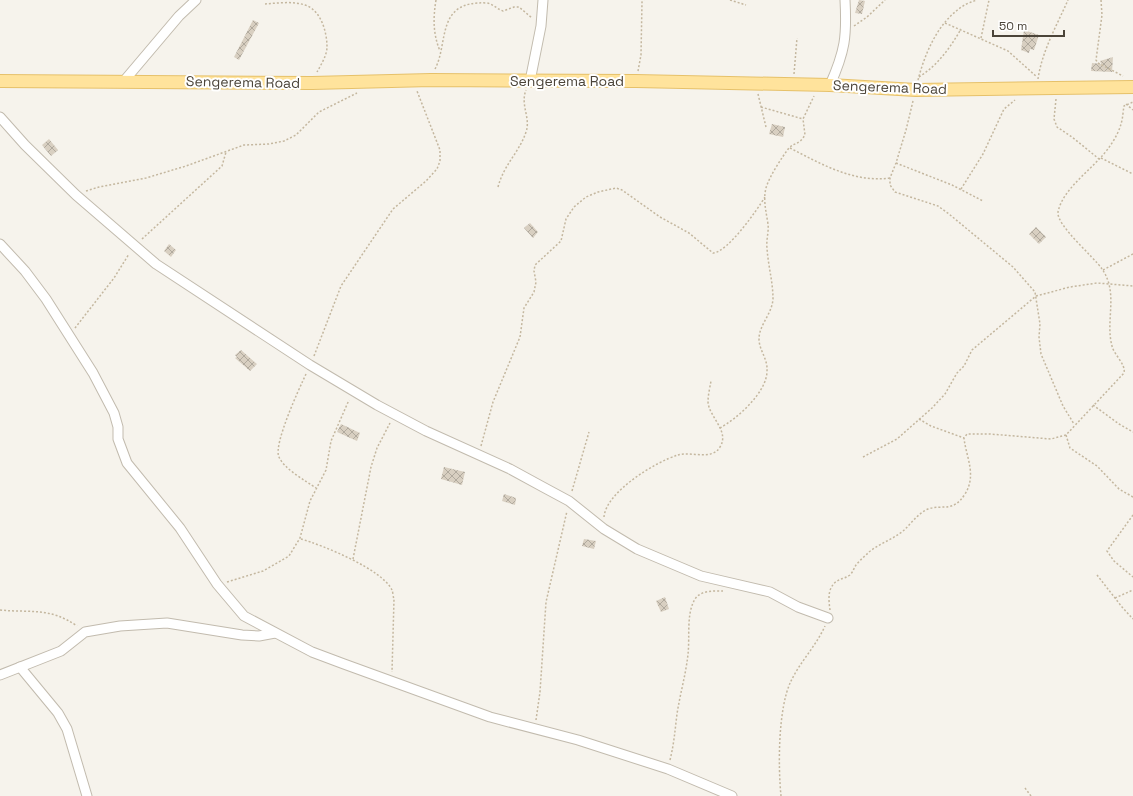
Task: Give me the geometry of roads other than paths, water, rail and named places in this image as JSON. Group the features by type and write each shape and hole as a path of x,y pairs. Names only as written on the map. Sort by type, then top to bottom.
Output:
{"main road":[{"name":"Sengerema Road","path":"0,81 312,83 412,80 755,82 916,90 1038,83 1059,93 1129,83"}],"street":[{"path":"124,81 179,16 196,0"},
{"path":"530,81 541,26 543,0"},
{"path":"824,85 844,49 845,0"},
{"path":"0,117 25,145 76,195 156,264 310,365 353,391 426,431 510,469 569,501 590,516 604,529 637,550 701,576 770,592 798,607 828,618"},
{"path":"0,244 25,271 70,334 114,413 118,427 118,439 127,463 180,528 217,584 244,616 312,652 490,716 535,728 668,769 732,796"},
{"path":"0,675 60,651 86,632 120,626 167,623 242,635 259,636 275,633"},
{"path":"20,667 58,714 67,729 87,796"}]}
